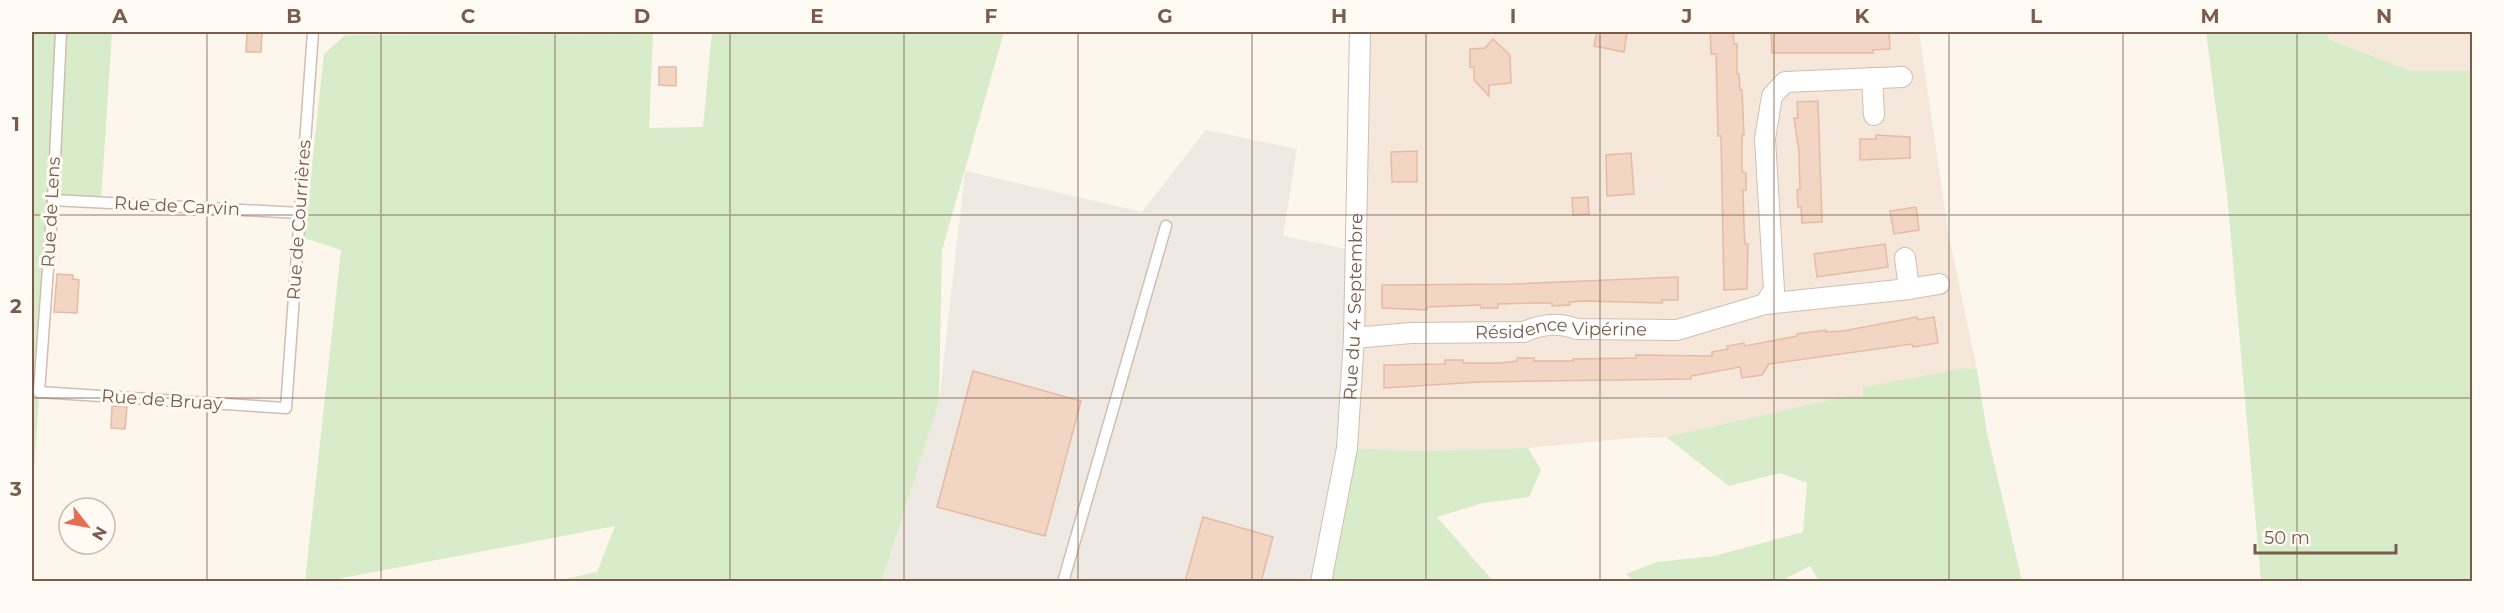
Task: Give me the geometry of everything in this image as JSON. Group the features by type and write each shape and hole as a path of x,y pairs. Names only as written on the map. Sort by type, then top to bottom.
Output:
{"street":[{"name":"Rue du 4 Septembre","path":"1321,582 1347,448 1354,339 1360,32"},
{"path":"1765,304 1774,290 1765,139 1772,96 1785,82 1902,77"},
{"path":"1872,78 1874,115"},
{"path":"1905,258 1909,290"},
{"name":"Résidence Vipérine","path":"1354,339 1411,333 1524,332 1539,325 1565,324 1577,329 1677,330 1765,304 1909,290 1939,284"}],"lane":[{"name":"Rue de Lens","path":"39,392 53,200 61,32"},
{"name":"Rue de Courrières","path":"286,408 313,32"},
{"name":"Rue de Carvin","path":"53,200 300,213"},
{"path":"1063,582 1166,226"},
{"name":"Rue de Bruay","path":"39,392 286,408"}],"shaded area":[{"path":"1360,32 1919,32 1949,236 1977,369 1965,368 1863,387 1863,396 1847,396 1666,437 1528,448 1418,451 1347,448"},
{"path":"2327,32 2472,32 2472,71 2411,71 2328,38"},
{"path":"1206,130 1297,149 1283,236 1356,251 1354,339 1321,581 882,582 939,402 965,171 1142,212"}],"green space":[{"path":"32,32 112,32 101,202 53,200 32,498"},
{"path":"712,32 1004,32 942,250 939,402 882,581 555,581 597,572 615,526 327,581 305,581 341,250 304,238 324,54 345,35 653,34 649,128 703,127"},
{"path":"2206,32 2327,32 2329,39 2411,71 2472,71 2472,581 2261,581 2227,194"},
{"path":"1965,368 1977,369 1987,433 2022,581 1819,581 1810,566 1781,581 1635,582 1626,574 1657,562 1714,556 1803,532 1807,483 1780,473 1729,486 1666,437 1847,396 1863,396 1863,387"},
{"path":"1347,448 1418,451 1528,448 1541,470 1529,497 1483,503 1437,517 1493,581 1321,582"}],"building":[{"path":"247,32 262,32 261,52 246,52"},
{"path":"1597,32 1627,32 1624,52 1594,46"},
{"path":"1710,32 1733,32 1734,44 1737,44 1737,74 1739,74 1740,90 1742,90 1744,135 1742,135 1742,172 1746,173 1746,190 1743,190 1745,244 1748,244 1747,289 1724,290 1721,136 1718,136 1716,54 1711,54"},
{"path":"1771,32 1889,32 1890,49 1873,50 1873,53 1772,53"},
{"path":"1493,39 1510,55 1511,83 1489,85 1489,96 1474,80 1474,67 1470,67 1470,49 1485,48"},
{"path":"659,67 676,67 676,86 659,85"},
{"path":"1818,101 1822,222 1802,223 1801,207 1798,207 1799,152 1794,118 1798,118 1797,102"},
{"path":"1876,135 1910,137 1910,158 1860,160 1860,139 1876,139"},
{"path":"1417,151 1417,182 1392,182 1391,152"},
{"path":"1631,153 1634,194 1607,196 1606,155"},
{"path":"1588,197 1589,214 1573,215 1572,198"},
{"path":"1916,207 1919,230 1894,234 1890,211"},
{"path":"1885,244 1888,267 1817,277 1814,254"},
{"path":"57,274 73,275 73,279 79,280 77,313 54,312"},
{"path":"1678,277 1678,300 1662,300 1662,303 1586,301 1552,306 1552,303 1498,304 1498,308 1481,308 1480,305 1427,307 1427,310 1382,308 1382,285 1513,284"},
{"path":"1917,317 1918,320 1934,317 1938,343 1913,347 1912,344 1769,364 1762,375 1742,378 1740,367 1691,376 1691,379 1479,382 1384,388 1384,365 1445,364 1445,360 1463,360 1463,363 1500,363 1517,361 1517,358 1534,358 1534,361 1573,361 1573,359 1636,358 1636,355 1712,356 1712,352 1728,349 1727,346 1744,343 1745,346 1797,336 1797,334 1826,330 1826,332 1843,331"},
{"path":"973,371 1081,401 1045,536 937,507"},
{"path":"112,406 127,407 125,429 111,428"},
{"path":"1203,517 1273,537 1261,582 1185,582"}]}
